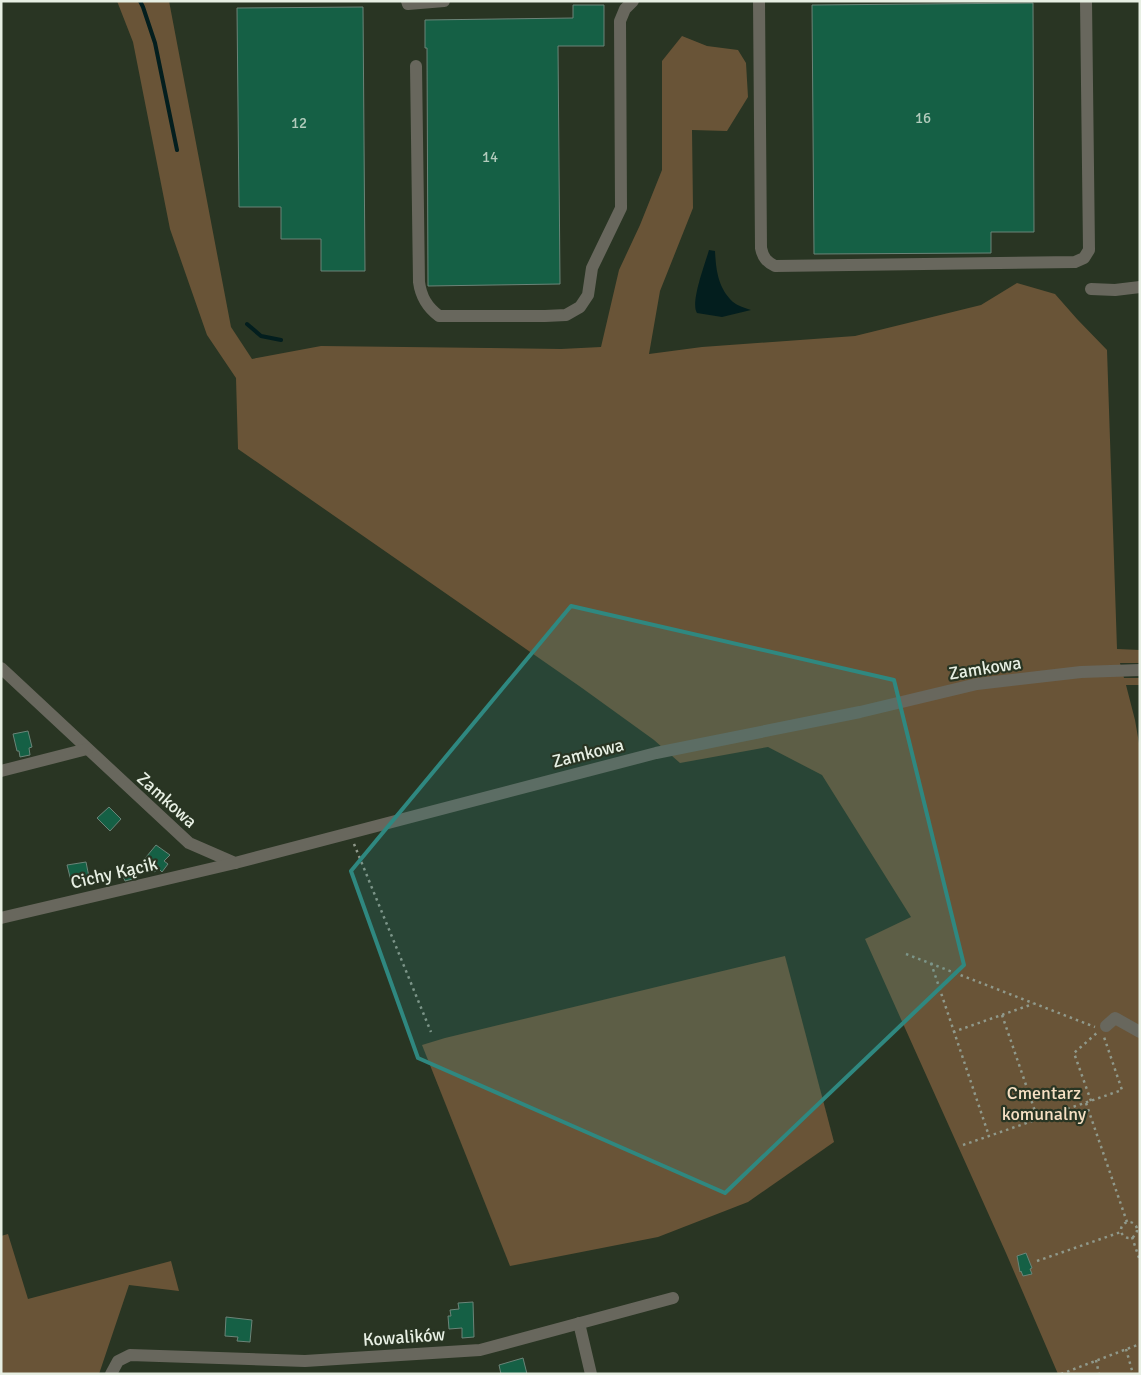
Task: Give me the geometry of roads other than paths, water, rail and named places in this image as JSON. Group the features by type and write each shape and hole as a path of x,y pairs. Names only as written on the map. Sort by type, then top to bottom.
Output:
{"street":[{"path":"408,1 408,4 444,1"},
{"path":"416,66 418,282 423,299 431,310 439,316 566,315 580,307 588,295 592,268 620,208 620,21 625,8 633,1"},
{"path":"759,1 761,248 763,256 768,263 775,266 1075,262 1084,258 1089,250 1086,1"},
{"path":"1091,289 1140,288"},
{"name":"Zamkowa","path":"1,668 189,843 235,863 656,753 860,712 977,684 1081,672 1140,670"},
{"path":"1,771 87,750"},
{"name":"Cichy Kącik","path":"1,918 235,863"},
{"path":"1103,1027 1115,1018 1140,1032"},
{"name":"Kowalików","path":"112,1374 118,1361 130,1355 305,1361 480,1350 674,1298"},
{"path":"579,1323 591,1374"}],"water":[{"path":"709,250 715,251 719,278 728,297 737,305 751,310 722,317 697,313 695,301"}],"waterway":[{"path":"140,1 155,43 177,150"},
{"path":"247,324 261,336 281,340"}],"park label":[{"name":"Cmentarz komunalny","path":"1044,1103"}]}
